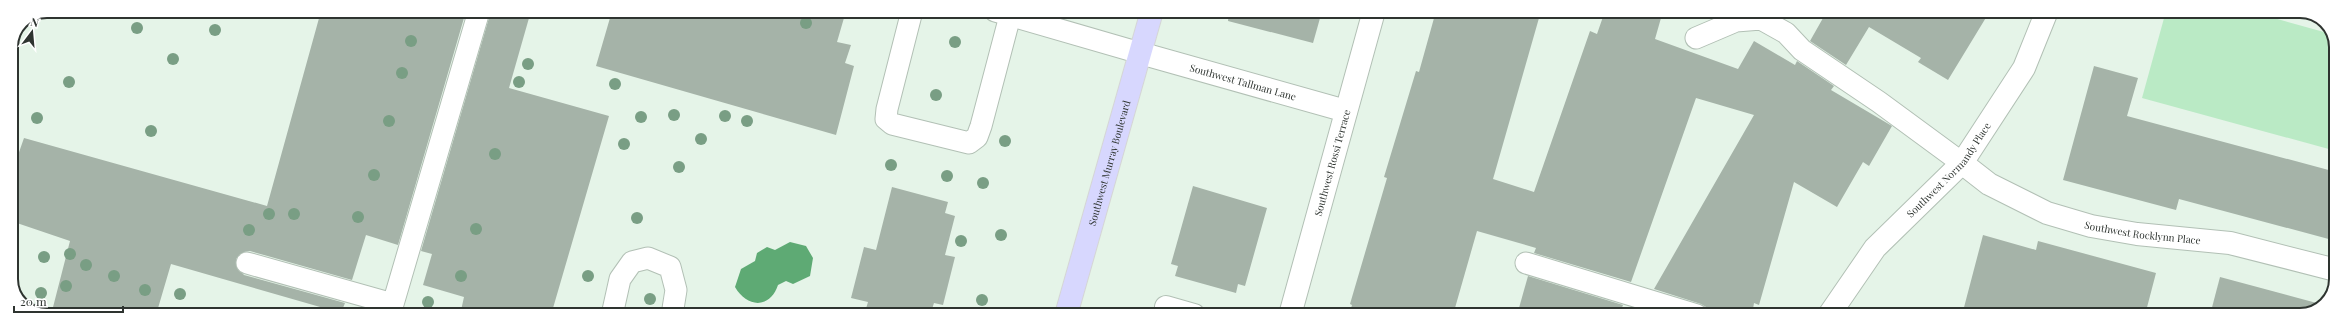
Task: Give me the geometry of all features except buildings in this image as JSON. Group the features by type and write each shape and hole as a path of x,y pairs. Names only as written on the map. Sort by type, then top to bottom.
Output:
{"main road":[{"name":"Southwest Murray Boulevard","path":"1068,308 1150,18"}],"street":[{"name":"Southwest Rossi Terrace","path":"1292,308 1372,18"},
{"name":"Southwest Normandy Place","path":"1838,308 1875,248 1962,163 2024,68 2044,18"},
{"name":"Southwest Tallman Lane","path":"1140,53 1346,111"},
{"name":"Southwest Rocklynn Place","path":"1962,163 1995,188 2047,213 2091,226 2137,234 2230,243 2329,268"}],"lane":[{"path":"396,308 477,18"},
{"path":"910,18 887,109 886,119 892,124 969,143 977,137 981,126 1007,18"},
{"path":"1024,18 1140,53"},
{"path":"1696,38 1736,21 1761,19 1786,33 1802,50 1879,102 1962,163"},
{"path":"614,308 620,279 632,262 648,258 670,267 676,290 673,308"},
{"path":"247,263 393,308"},
{"path":"1526,263 1674,308"}],"shaded area":[{"path":"2164,18 2274,18 2325,32 2327,36 2329,45 2329,149 2142,98"},
{"path":"790,242 806,246 813,258 810,276 793,284 786,281 778,285 770,298 764,302 752,302 740,294 735,287 741,269 755,261 757,253 767,247 775,250"}]}
